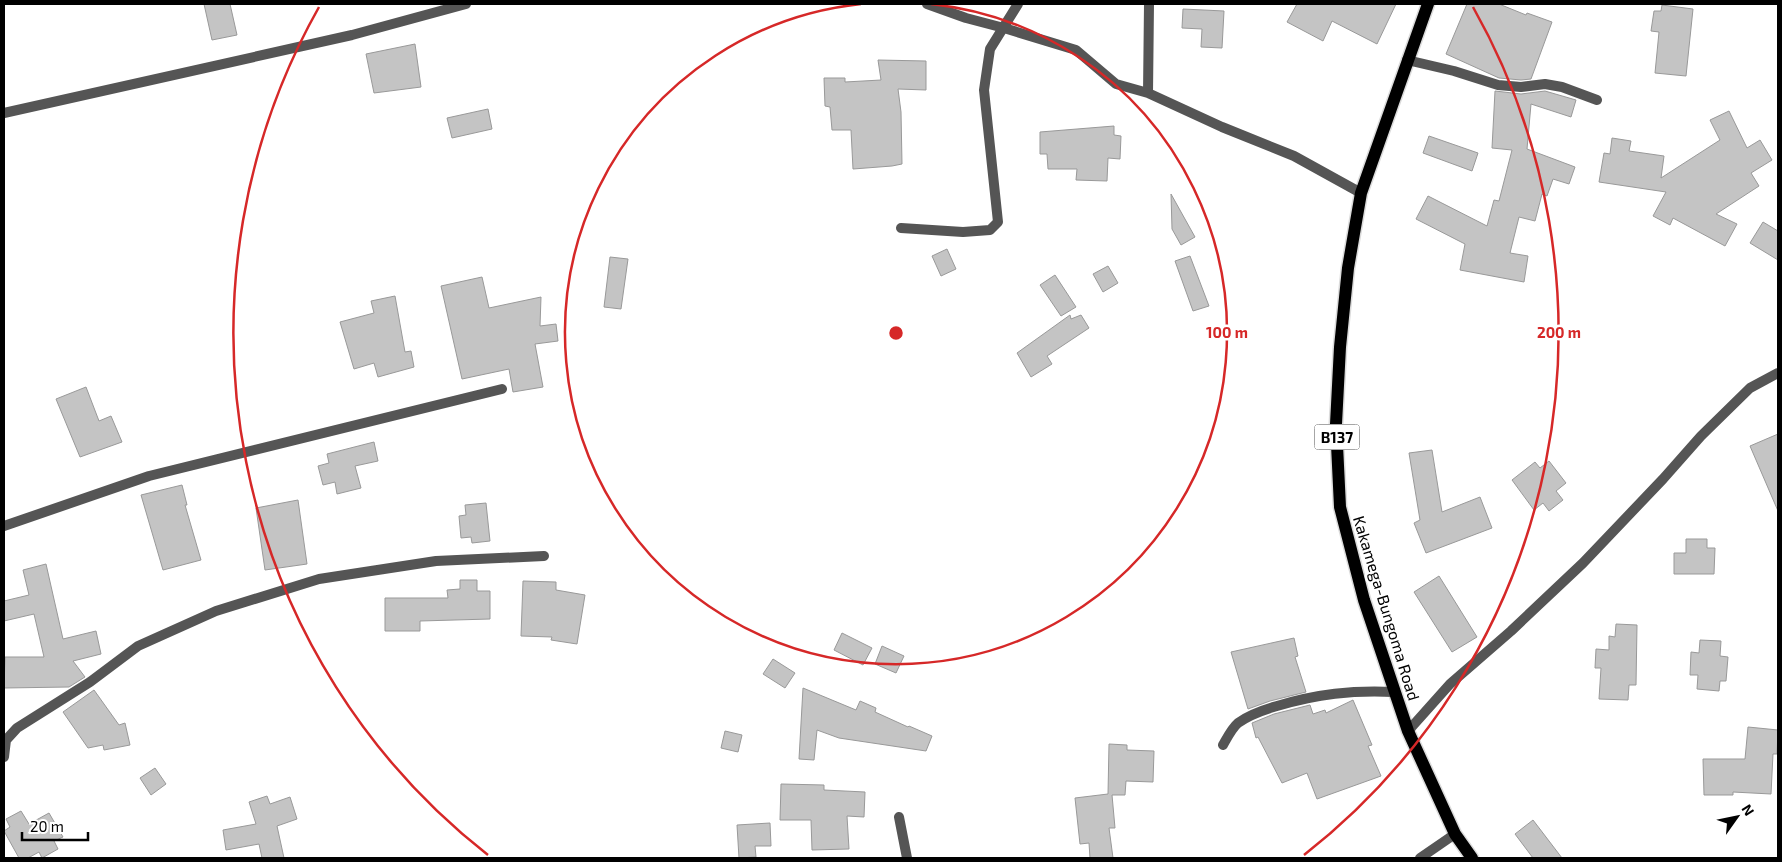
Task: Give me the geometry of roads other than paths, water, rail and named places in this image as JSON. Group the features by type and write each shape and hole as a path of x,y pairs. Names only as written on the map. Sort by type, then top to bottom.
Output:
{"main road":[{"name":"Kakamega-Bungoma Road","path":"1428,4 1360,192 1348,268 1340,347 1336,424 1340,508 1364,600 1408,731 1455,834 1472,858"}],"street":[{"path":"4,113 352,35 466,4"},
{"path":"927,4 966,18 1076,50 1116,84 1148,93 1222,127 1294,156 1360,192"},
{"path":"900,228 964,232 990,230 998,222 984,90 990,49 1018,4"},
{"path":"1148,93 1149,4"},
{"path":"1407,60 1454,71 1498,85 1521,87 1544,84 1562,87 1597,100"},
{"path":"1408,731 1450,684 1511,631 1583,564 1701,436 1750,388 1778,374"},
{"path":"4,526 149,476 502,389"},
{"path":"4,757 5,737 16,728 90,682 138,646 216,611 319,579 436,561 544,556"},
{"path":"1223,745 1237,724 1258,712 1334,692 1362,690 1394,692"},
{"path":"898,817 907,858"},
{"path":"1420,858 1455,834"}]}
